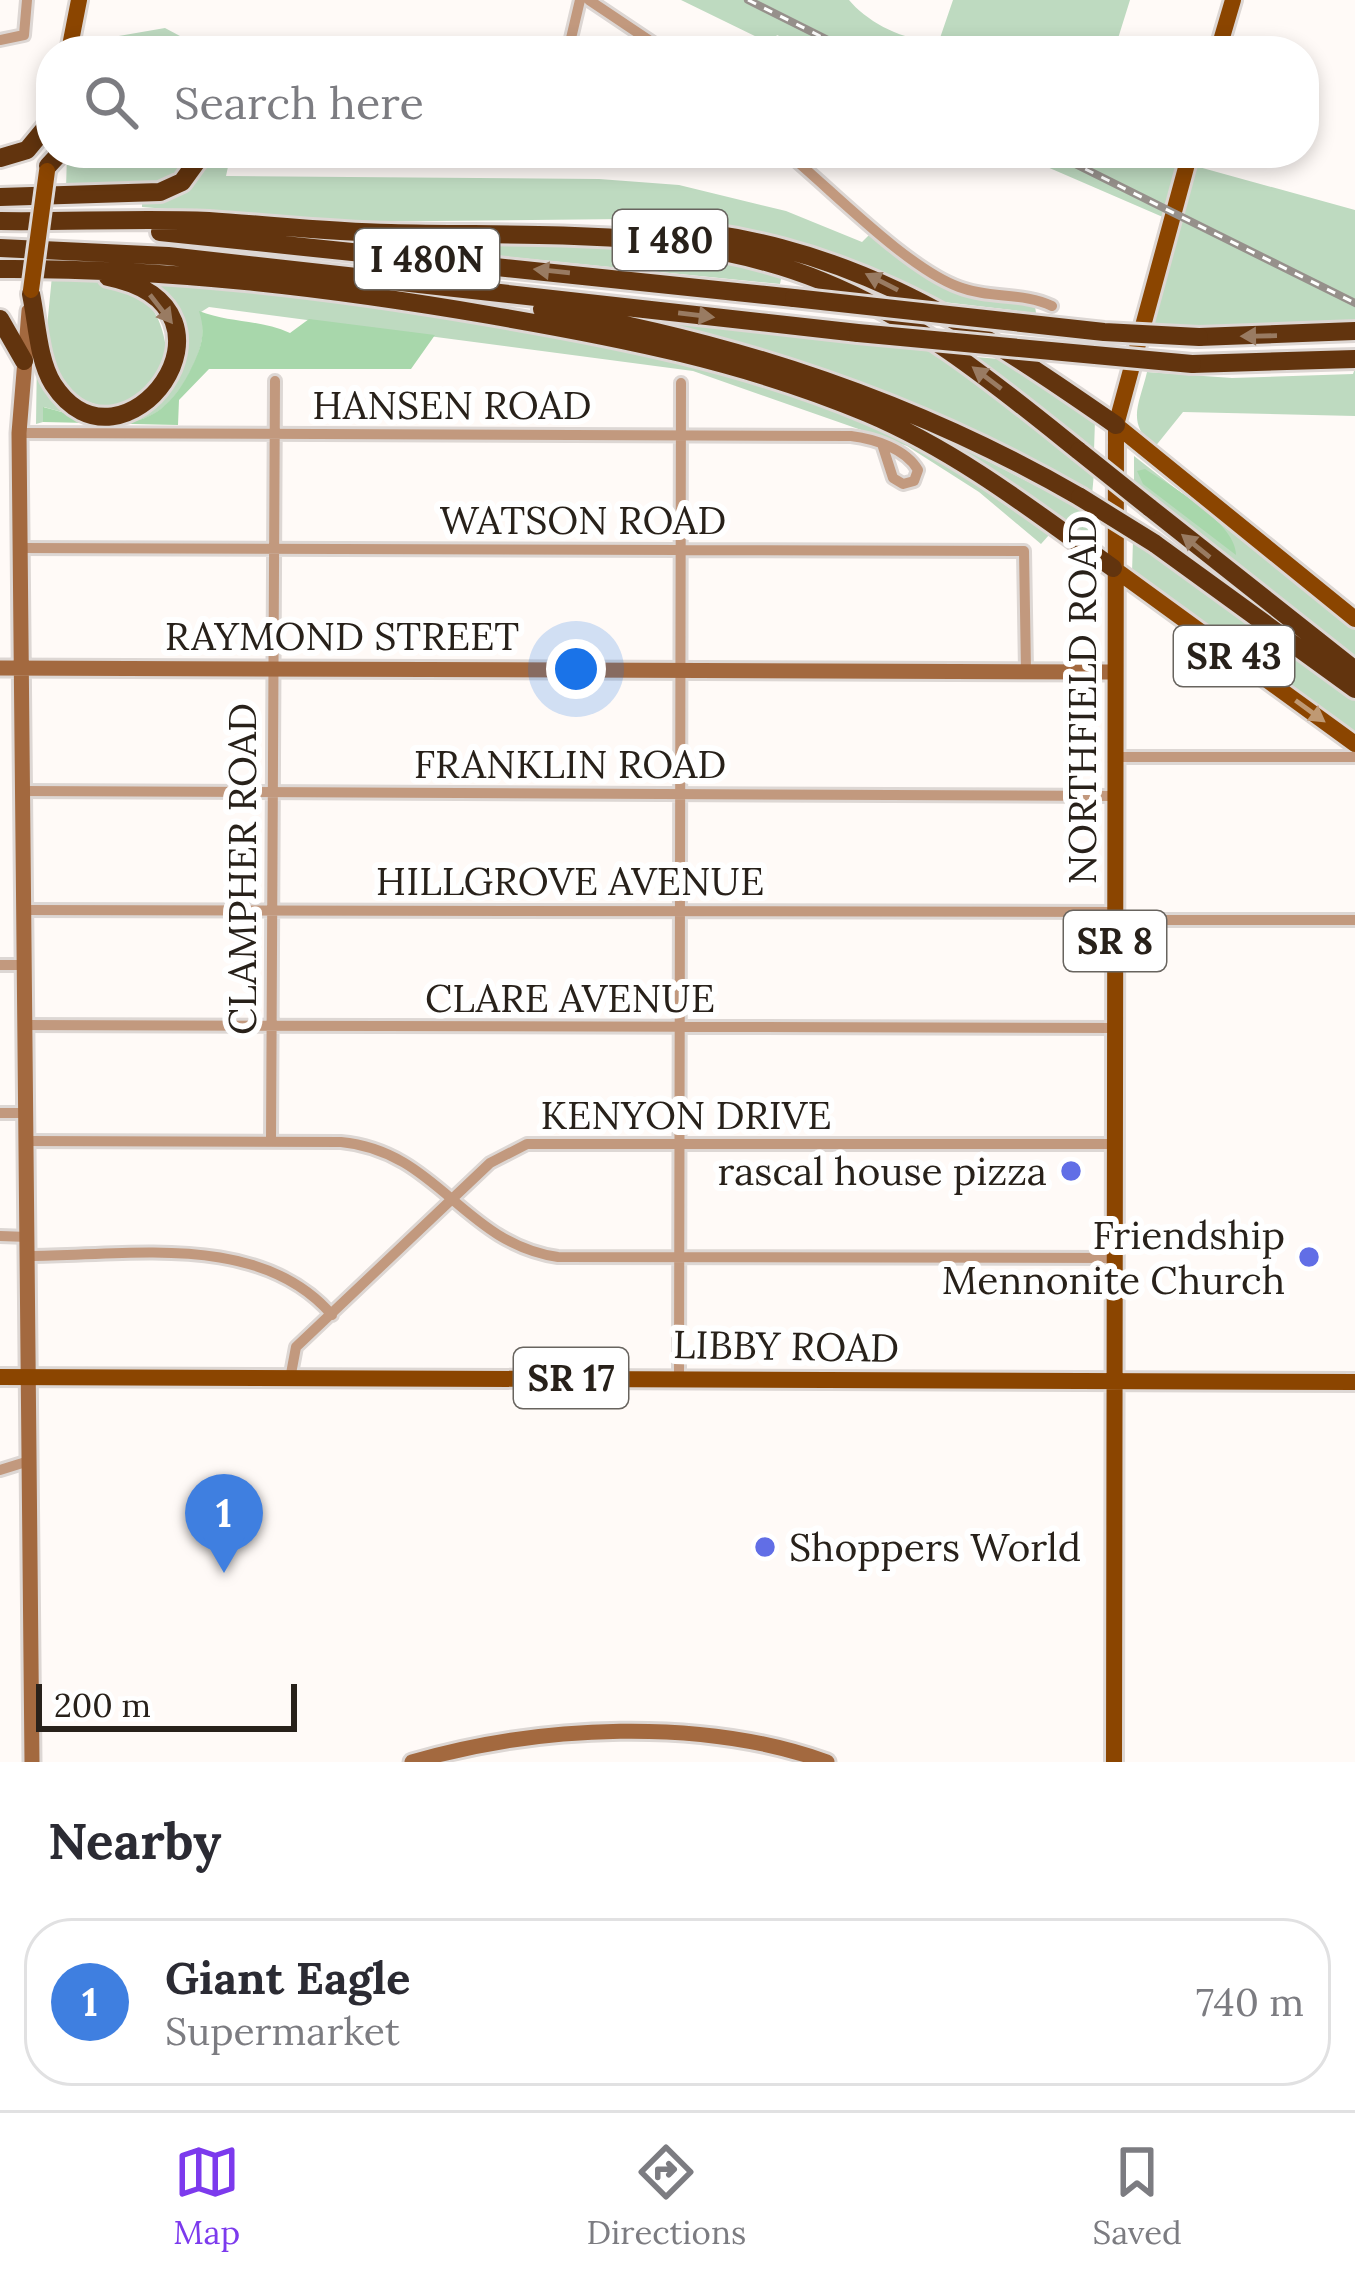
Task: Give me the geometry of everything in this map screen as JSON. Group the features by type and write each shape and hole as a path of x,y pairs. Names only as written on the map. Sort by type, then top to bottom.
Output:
{"highway":[{"path":"0,158 27,150 36,139"},
{"path":"0,197 160,192 182,182 192,168"},
{"name":"I 480","path":"0,221 204,221 340,232 684,242 820,280 937,341 1355,670"},
{"name":"I 480N","path":"59,222 1078,330 1199,337 1355,331"},
{"path":"530,236 596,226 697,230 826,257 947,316 1116,425"},
{"name":"I 480","path":"0,248 168,256 413,284 659,331 782,364 944,427 1080,497 1154,543 1355,689"},
{"path":"0,269 170,273 316,289 601,335 727,365 815,393 920,439 995,482 1113,568"},
{"path":"31,292 46,369 69,401 88,412 116,414 154,399 171,377 176,356 175,331 161,303 116,278 56,270"},
{"name":"I 480N","path":"413,284 1065,357 1192,364 1355,359"},
{"path":"0,320 25,361"},
{"path":"1312,362 1355,368"}],"main road":[{"path":"72,36 79,0"},
{"path":"1223,36 1233,0"},
{"path":"31,292 50,168"},
{"name":"NORTHFIELD ROAD","path":"1114,1762 1116,425 1186,168"},
{"name":"SR 43","path":"1116,425 1355,619"},
{"name":"SR 43","path":"1113,568 1355,744"},
{"name":"LIBBY ROAD","path":"0,1377 1355,1382"}],"street":[{"path":"0,40 24,34 27,0"},
{"path":"572,36 580,0"},
{"path":"590,0 643,36"},
{"path":"805,168 939,277 979,293 1037,298 1052,306"},
{"path":"31,292 20,434 32,1762"},
{"name":"CLAMPHER ROAD","path":"271,1141 275,381"},
{"path":"679,1377 681,383"},
{"path":"0,441 20,434"},
{"name":"HANSEN ROAD","path":"20,434 851,436 882,444"},
{"name":"WATSON ROAD","path":"21,548 1024,551 1025,671"},
{"name":"RAYMOND STREET","path":"0,668 1115,672"},
{"path":"1115,757 1355,757"},
{"name":"FRANKLIN ROAD","path":"24,791 1115,796"},
{"name":"HILLGROVE AVENUE","path":"24,910 679,911 1355,920"},
{"path":"0,965 25,965"},
{"name":"CLARE AVENUE","path":"24,1025 1115,1028"},
{"path":"0,1113 26,1113"},
{"path":"26,1141 271,1141 374,1147 417,1168 490,1234 539,1255 1115,1258"},
{"name":"KENYON DRIVE","path":"290,1379 296,1347 490,1162 527,1144 1115,1144"},
{"path":"0,1236 28,1237"},
{"path":"28,1256 249,1260 299,1282 332,1315"},
{"path":"0,1470 29,1461"},
{"path":"412,1762 563,1736 632,1735 760,1743 827,1762"}],"green space":[{"path":"681,0 849,0 867,16 907,36 777,35 755,36"},
{"path":"953,0 1130,0 1119,36 941,36"},
{"path":"165,28 180,36 119,36"},
{"path":"67,168 184,168 139,188 66,189"},
{"path":"186,168 228,168 226,176 599,179 679,185 786,211 862,242 872,232 937,284 1035,306 1036,313 926,300 892,279 808,245 722,225 625,219 334,222 142,207 142,199"},
{"path":"1050,168 1203,168 1355,210 1355,331 1139,338 1172,221"},
{"path":"382,238 649,245 782,274 780,284 382,244"},
{"path":"52,276 120,285 149,304 159,320 168,367 143,394 119,406 106,406 59,386 46,337"},
{"path":"138,279 368,302 587,338 781,388 927,451 1049,535 1041,544 979,492 907,446 693,371 209,307 201,312 202,337 193,366 175,396 160,410 143,419 108,422 44,407 43,422 36,424 37,351 89,416 139,416 176,383 183,343"},
{"path":"199,311 290,333 309,319 435,335 411,369 209,369 179,400 178,425 43,422 43,407 108,422 143,419 160,410 175,395 196,357 202,335"},
{"path":"644,318 944,353 1094,473 1092,495 833,375"},
{"path":"976,357 1010,360 1095,420 1094,451"},
{"path":"1355,368 1355,416 1183,412 1154,448 1137,421 1147,372 1232,378 1353,374"},
{"path":"947,440 1093,515 1094,541 1082,538 1075,528"},
{"path":"1134,456 1355,629 1355,657 1134,482"},
{"path":"1145,469 1214,518 1236,555 1143,484 1137,471"},
{"path":"1133,540 1355,700 1355,737 1132,573"}],"railway":[{"path":"748,0 820,36"},
{"path":"1083,168 1355,303"}],"place":[{"name":"rascal house pizza","path":"1071,1171"},
{"name":"Friendship Mennonite Church","path":"1309,1257"},
{"name":"Shoppers World","path":"765,1547"},
{"name":"Giant Eagle","path":"224,1573"}]}
